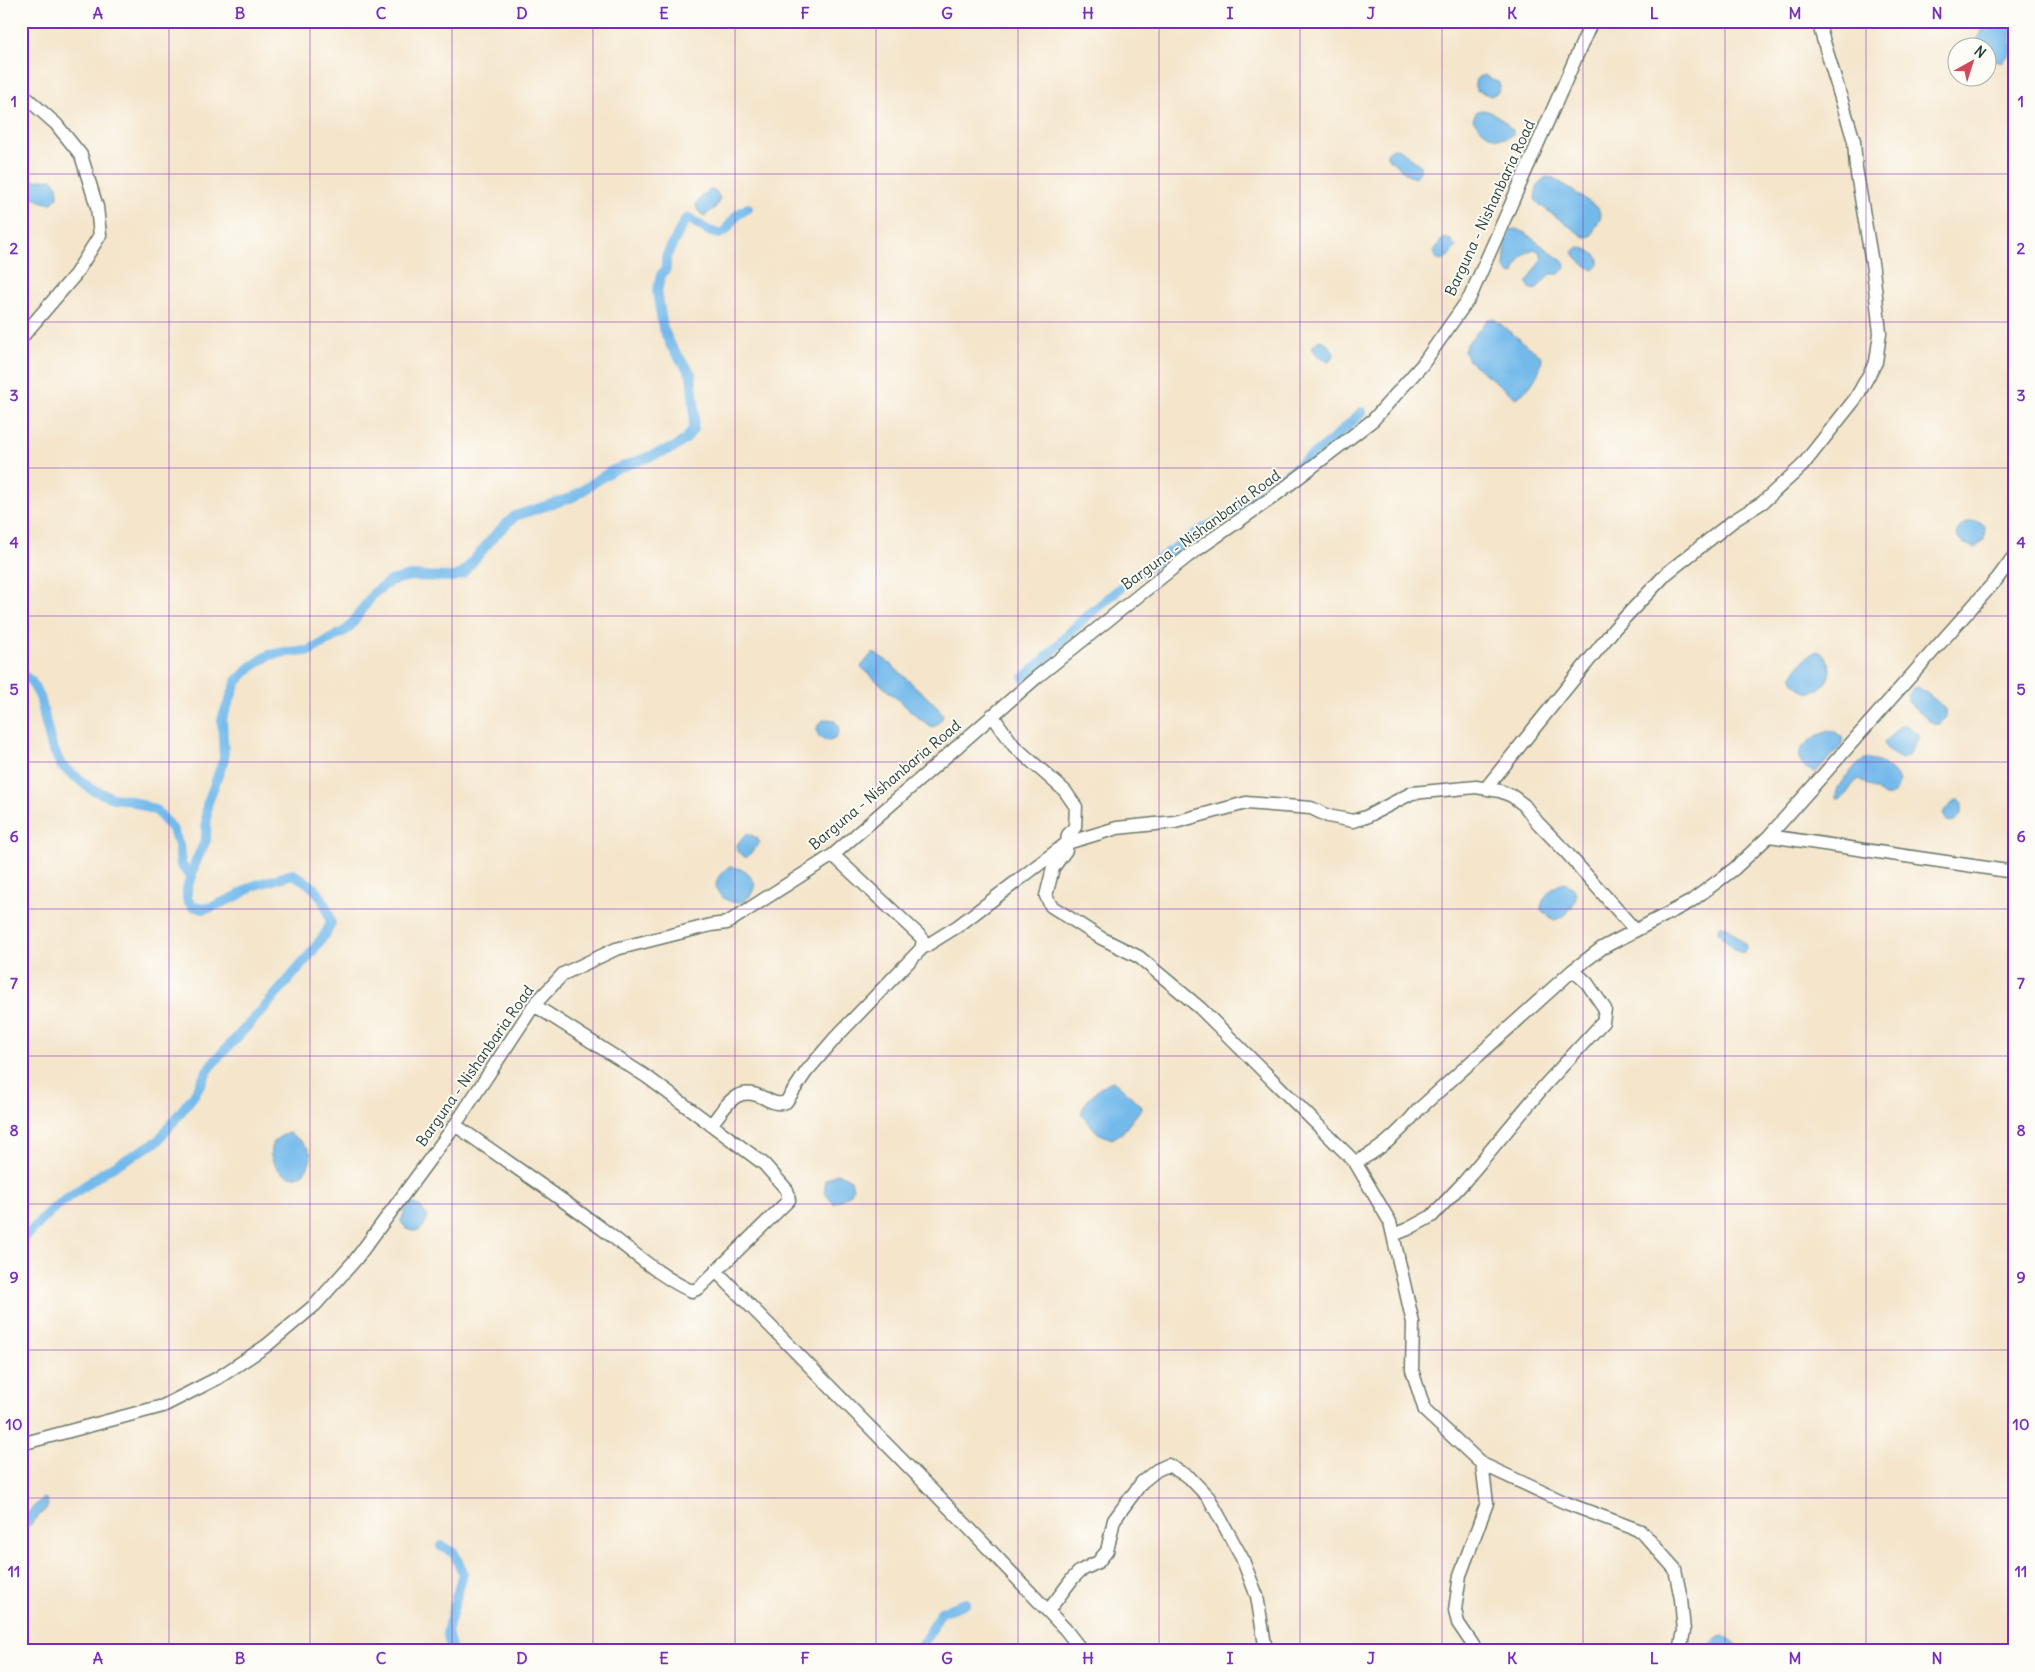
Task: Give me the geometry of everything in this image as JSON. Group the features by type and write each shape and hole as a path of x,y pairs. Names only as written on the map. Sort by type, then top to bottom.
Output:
{"street":[{"name":"Barguna - Nishanbaria Road","path":"21,1444 163,1406 218,1378 266,1346 315,1306 356,1259 455,1125 534,1005 563,974 616,949 711,925 727,923 833,855 1037,677 1188,556 1273,497 1354,437 1373,420 1422,365 1470,297 1592,21"},
{"path":"1486,788 1615,628 1667,573 1733,521 1762,502 1802,466 1856,398 1876,362 1880,333 1873,269 1856,168 1854,141 1821,32 1820,21"},
{"path":"21,93 56,124 81,155 97,207 100,235 75,275 21,338"},
{"path":"1355,1162 1371,1156 1402,1130 1418,1110 1573,970 1602,948 1690,902 1734,868 1769,836 1997,579 2014,556"},
{"path":"992,715 1014,746 1065,790 1076,807 1075,827 1068,835 1066,850 1053,868 1046,896 1051,906 1101,938 1139,957 1200,1008 1355,1162 1390,1222 1413,1324 1412,1370 1425,1411 1482,1464 1566,1503 1641,1531 1675,1569 1681,1599 1684,1631 1680,1651"},
{"path":"711,1125 738,1094 750,1093 774,1103 786,1102 806,1072 836,1037 921,949 958,926 1067,844 1117,828 1174,822 1246,803 1311,808 1328,816 1353,822 1412,793 1458,788 1486,788 1512,796 1524,805 1538,824 1566,852 1636,930"},
{"path":"1769,836 2014,872"},
{"path":"833,855 921,937 923,941 921,949"},
{"path":"1393,1235 1432,1216 1464,1182 1545,1085 1603,1022 1605,1009 1587,984 1573,970"},
{"path":"455,1125 683,1288 692,1291 699,1288 789,1200 789,1195 780,1180 764,1164 647,1077 534,1005"},
{"path":"716,1271 967,1526 1048,1611 1082,1651"},
{"path":"1477,1651 1458,1623 1455,1610 1460,1575 1487,1503 1482,1464"},
{"path":"1048,1611 1080,1571 1098,1562 1107,1552 1114,1520 1142,1482 1157,1470 1168,1465 1189,1477 1209,1498 1242,1558 1256,1596 1266,1651"}],"water":[{"path":"1984,21 2012,21 2011,52 2002,63 1998,61 1998,38 1978,38"},
{"path":"1484,75 1499,83 1498,92 1491,96 1476,90 1476,81"},
{"path":"1477,111 1491,112 1499,117 1513,130 1513,134 1507,138 1496,138 1482,130 1473,119"},
{"path":"1393,148 1400,149 1420,165 1420,172 1415,178 1409,176 1388,158 1387,153"},
{"path":"1547,177 1554,178 1598,208 1601,216 1591,236 1584,237 1540,205 1535,199 1538,186"},
{"path":"51,179 56,185 58,192 58,197 52,203 44,203 38,200 27,189 28,184 32,181"},
{"path":"710,190 716,191 720,199 715,208 704,216 698,211 696,205 703,195"},
{"path":"1516,229 1525,233 1565,263 1566,267 1559,274 1551,274 1535,290 1530,288 1527,283 1542,258 1539,251 1534,249 1524,256 1514,274 1508,273 1504,267 1506,239 1509,230"},
{"path":"1443,238 1451,240 1456,247 1445,260 1440,261 1435,257 1434,251"},
{"path":"1578,247 1590,251 1599,259 1599,265 1594,270 1579,261 1573,252"},
{"path":"1488,319 1494,319 1542,357 1540,369 1534,381 1526,391 1516,398 1468,360 1464,351 1467,344"},
{"path":"1319,340 1326,343 1333,351 1334,354 1330,361 1319,357 1312,347"},
{"path":"1976,521 1985,526 1984,540 1975,548 1963,543 1956,535 1959,528 1964,524"},
{"path":"1818,651 1826,657 1830,671 1828,678 1819,689 1807,692 1794,683 1792,676 1806,658"},
{"path":"873,652 887,661 938,707 943,717 935,726 932,727 920,719 861,667"},
{"path":"1918,687 1935,699 1945,710 1946,716 1940,724 1933,724 1908,702 1908,696 1913,688"},
{"path":"828,719 836,722 839,730 836,738 828,741 820,738 817,730 820,722"},
{"path":"1906,725 1918,734 1918,740 1908,756 1902,759 1889,751 1884,743 1900,726"},
{"path":"1834,731 1842,737 1843,745 1816,772 1808,770 1799,759 1799,753 1806,743 1818,735"},
{"path":"1866,758 1889,768 1896,775 1899,780 1895,792 1885,796 1859,779 1843,797 1836,799 1836,793 1842,782"},
{"path":"1955,800 1962,803 1961,812 1959,817 1952,822 1947,821 1943,814"},
{"path":"747,833 757,838 760,843 746,858 736,850 738,843"},
{"path":"729,867 744,871 755,883 751,895 743,901 734,902 726,899 719,893 716,885 719,876"},
{"path":"1562,883 1571,886 1576,896 1570,909 1560,918 1554,920 1541,910 1541,906 1548,894"},
{"path":"1720,926 1727,927 1746,945 1747,947 1743,954 1734,949 1718,933"},
{"path":"1113,1081 1141,1105 1141,1109 1122,1133 1112,1139 1098,1133 1081,1114 1085,1104 1093,1094"},
{"path":"289,1133 305,1145 311,1157 303,1173 294,1177 285,1174 277,1168 272,1159 271,1149 276,1140"},
{"path":"838,1173 851,1180 853,1188 849,1195 834,1204 825,1192 825,1180"},
{"path":"412,1203 421,1207 427,1216 424,1226 416,1231 408,1229 401,1221 407,1206"},
{"path":"43,1498 48,1503 47,1508 21,1534 21,1519"},
{"path":"1723,1635 1735,1643 1738,1651 1707,1651 1717,1637"}],"waterway":[{"path":"21,1241 55,1207 104,1172 158,1141 194,1095 211,1065 308,957 331,923 318,893 308,883 293,874 253,886 237,896 212,907 203,909 192,906 187,899 187,889 196,861 206,840 207,805 224,759 222,719 237,681 251,667 269,655 309,651 348,629 374,593 390,581 410,576 453,577 462,574 496,534 515,516 573,497 611,471 675,447 686,439 693,429 694,419 691,374 671,346 663,328 657,291 661,275 666,269 666,257 685,220 688,218 709,231 719,234 725,231 737,215 748,208"},
{"path":"1024,678 1080,622 1131,579 1199,531 1241,509 1330,442 1362,412"},
{"path":"21,674 31,681 40,697 51,744 61,765 91,789 113,798 129,800 157,811 173,830 179,845 181,865 192,877"},
{"path":"441,1546 454,1553 463,1573 447,1632 452,1651"},
{"path":"919,1651 941,1612 966,1603"}]}
